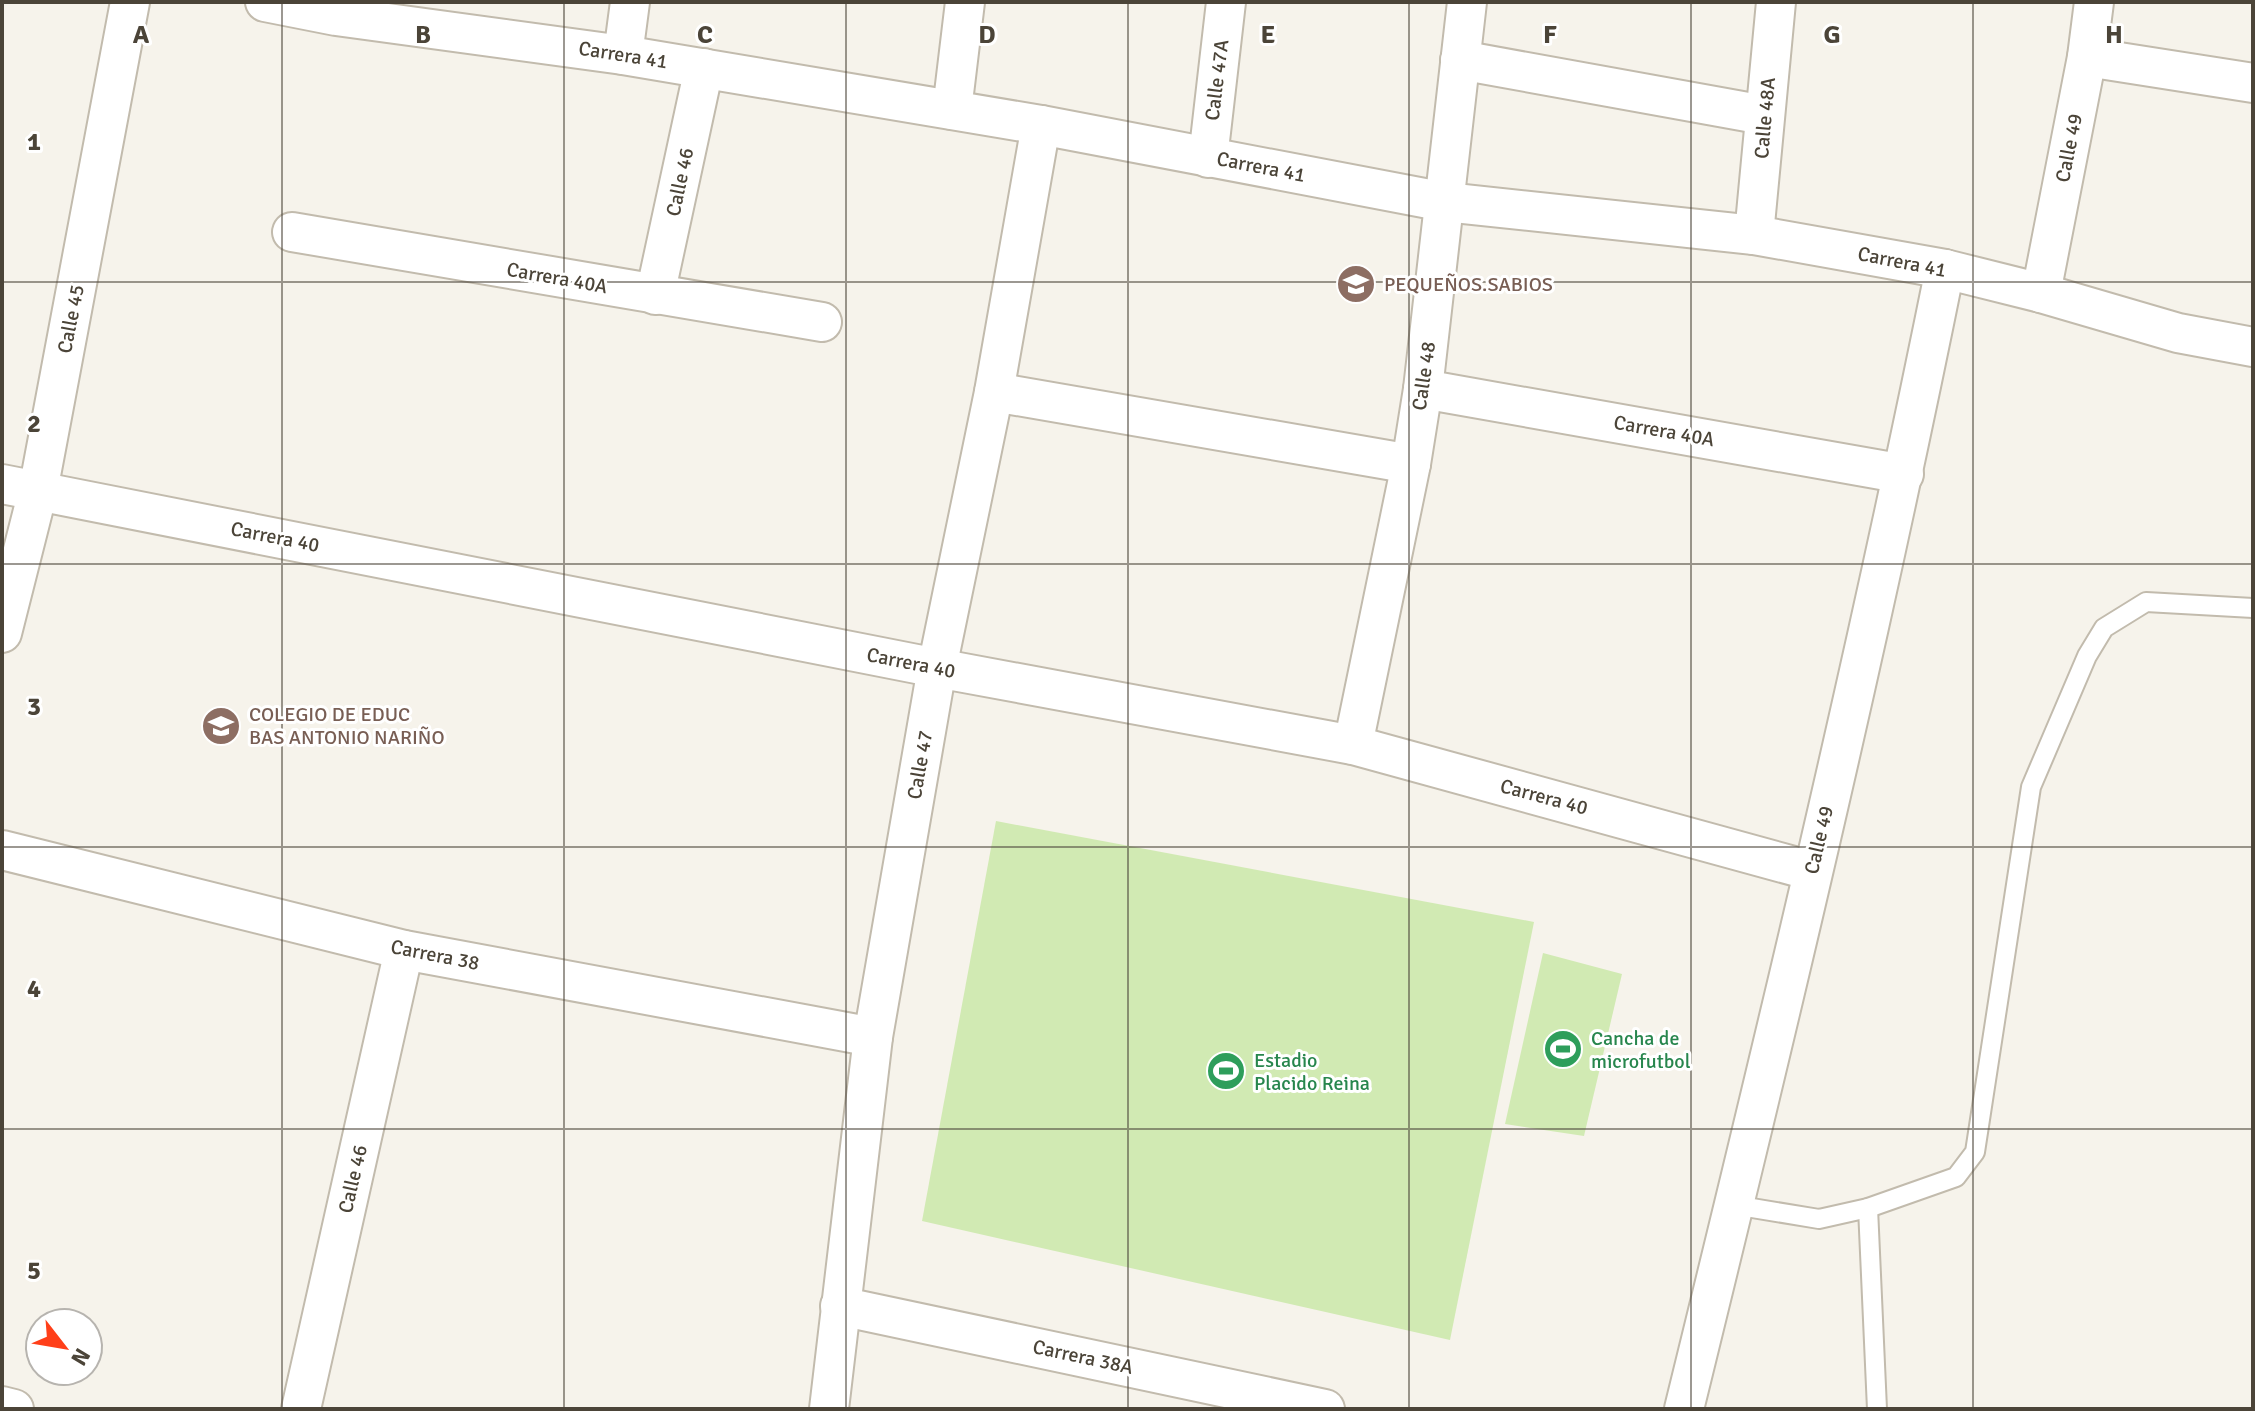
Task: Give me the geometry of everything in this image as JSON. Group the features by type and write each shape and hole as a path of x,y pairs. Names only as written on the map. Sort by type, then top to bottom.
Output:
{"street":[{"name":"Calle 45","path":"2,633 20,487 130,2"},
{"name":"Carrera 41","path":"265,2 337,9 1041,125 1445,202 1754,235 1945,269 2178,333 2253,347"},
{"path":"623,55 630,2"},
{"path":"952,110 965,2"},
{"name":"Calle 47A","path":"1208,158 1226,2"},
{"name":"Calle 48","path":"1353,745 1411,464 1423,389 1467,2"},
{"name":"Calle 48A","path":"1754,235 1776,2"},
{"name":"Calle 49","path":"2041,293 2087,57 2094,2"},
{"path":"2087,57 2253,83"},
{"path":"1460,60 1764,115"},
{"name":"Calle 46","path":"655,295 704,68"},
{"name":"Calle 47","path":"829,1409 873,1037 937,668 994,392 1041,125"},
{"name":"Carrera 40A","path":"292,232 822,322"},
{"name":"Calle 49","path":"1684,1409 1904,474 1945,269"},
{"name":"Carrera 40A","path":"1423,389 1904,474"},
{"path":"994,392 1411,464"},
{"name":"Carrera 40","path":"20,487 937,668 1353,745 1812,871"},
{"name":"Carrera 38","path":"2,850 404,950 873,1037"},
{"name":"Calle 46","path":"301,1409 404,950"},
{"name":"Carrera 38A","path":"840,1306 1325,1409"},
{"path":"2,1406 14,1409"}],"lane":[{"path":"1734,1205 1819,1219 1868,1208 1956,1177 1975,1152 2031,787 2087,656 2104,628 2146,602 2253,608"},
{"path":"1868,1208 1877,1409"}],"green space":[{"name":"Estadio Placido Reina","path":"996,821 1534,922 1450,1340 922,1221"},
{"name":"Cancha de microfutbol","path":"1543,953 1622,974 1584,1136 1505,1124"}],"place":[{"name":"PEQUEÑOS.SABIOS","path":"1356,284"},
{"name":"COLEGIO DE EDUC BAS ANTONIO NARIÑO","path":"221,726"},
{"name":"Cancha de microfutbol","path":"1563,1049"},
{"name":"Estadio Placido Reina","path":"1226,1071"}]}
